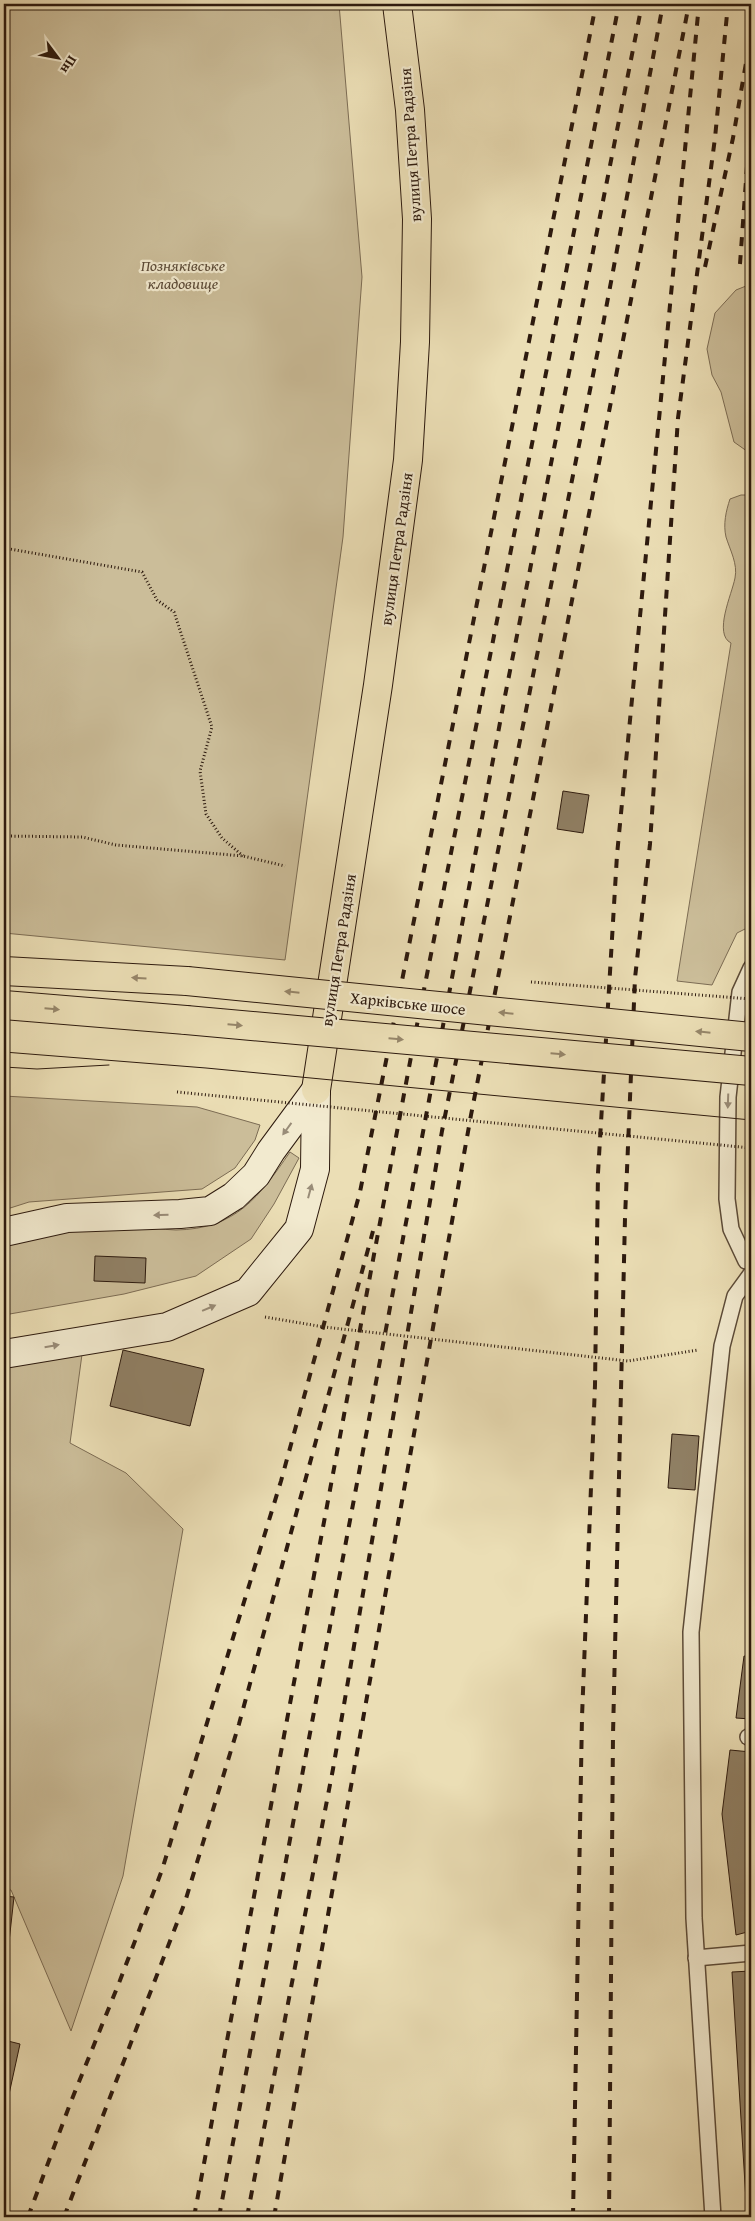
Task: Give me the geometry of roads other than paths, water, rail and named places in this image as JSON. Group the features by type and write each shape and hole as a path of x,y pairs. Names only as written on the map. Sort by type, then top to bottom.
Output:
{"main road":[{"name":"вулиця Петра Радзіня","path":"4,1354 167,1326 248,1292 299,1229 315,1169 316,1090 375,704 408,460 415,342 417,219 410,110 397,4"},
{"name":"Харківське шосе","path":"4,971 187,981 751,1037"},
{"path":"4,1005 751,1071"},
{"name":"вулиця Петра Радзіня","path":"4,1232 67,1218 180,1214 210,1211 234,1196 256,1175 271,1151 316,1090"}],"lane":[{"path":"750,1268 731,1229 727,1199 728,1107 740,992 751,968"},
{"path":"713,2217 694,1918 691,1632 722,1346 735,1296 750,1268 746,1247 751,1239"},
{"path":"696,1958 751,1953"}],"tram line":[{"path":"4,1052 206,1068 751,1120"},
{"path":"4,1067 37,1069 109,1065"}],"railway":[{"path":"28,2217 70,2104 162,1870 281,1481 360,1192 596,4"},
{"path":"194,2217 416,1030 619,4"},
{"path":"219,2217 505,696 642,4"},
{"path":"247,2217 333,1769 442,1131 602,330 663,4"},
{"path":"274,2217 471,1115 689,4"},
{"path":"573,2217 582,1717 595,1385 598,1173 617,855 699,4"},
{"path":"609,2217 613,1735 625,1218 635,978 650,844 678,418 715,138 728,4"},
{"path":"705,267 733,138 751,34"},
{"path":"740,264 751,111"},
{"path":"64,2217 185,1902 239,1724 373,1231"}],"park label":[{"name":"Позняківське кладовище","path":"183,274"}]}
